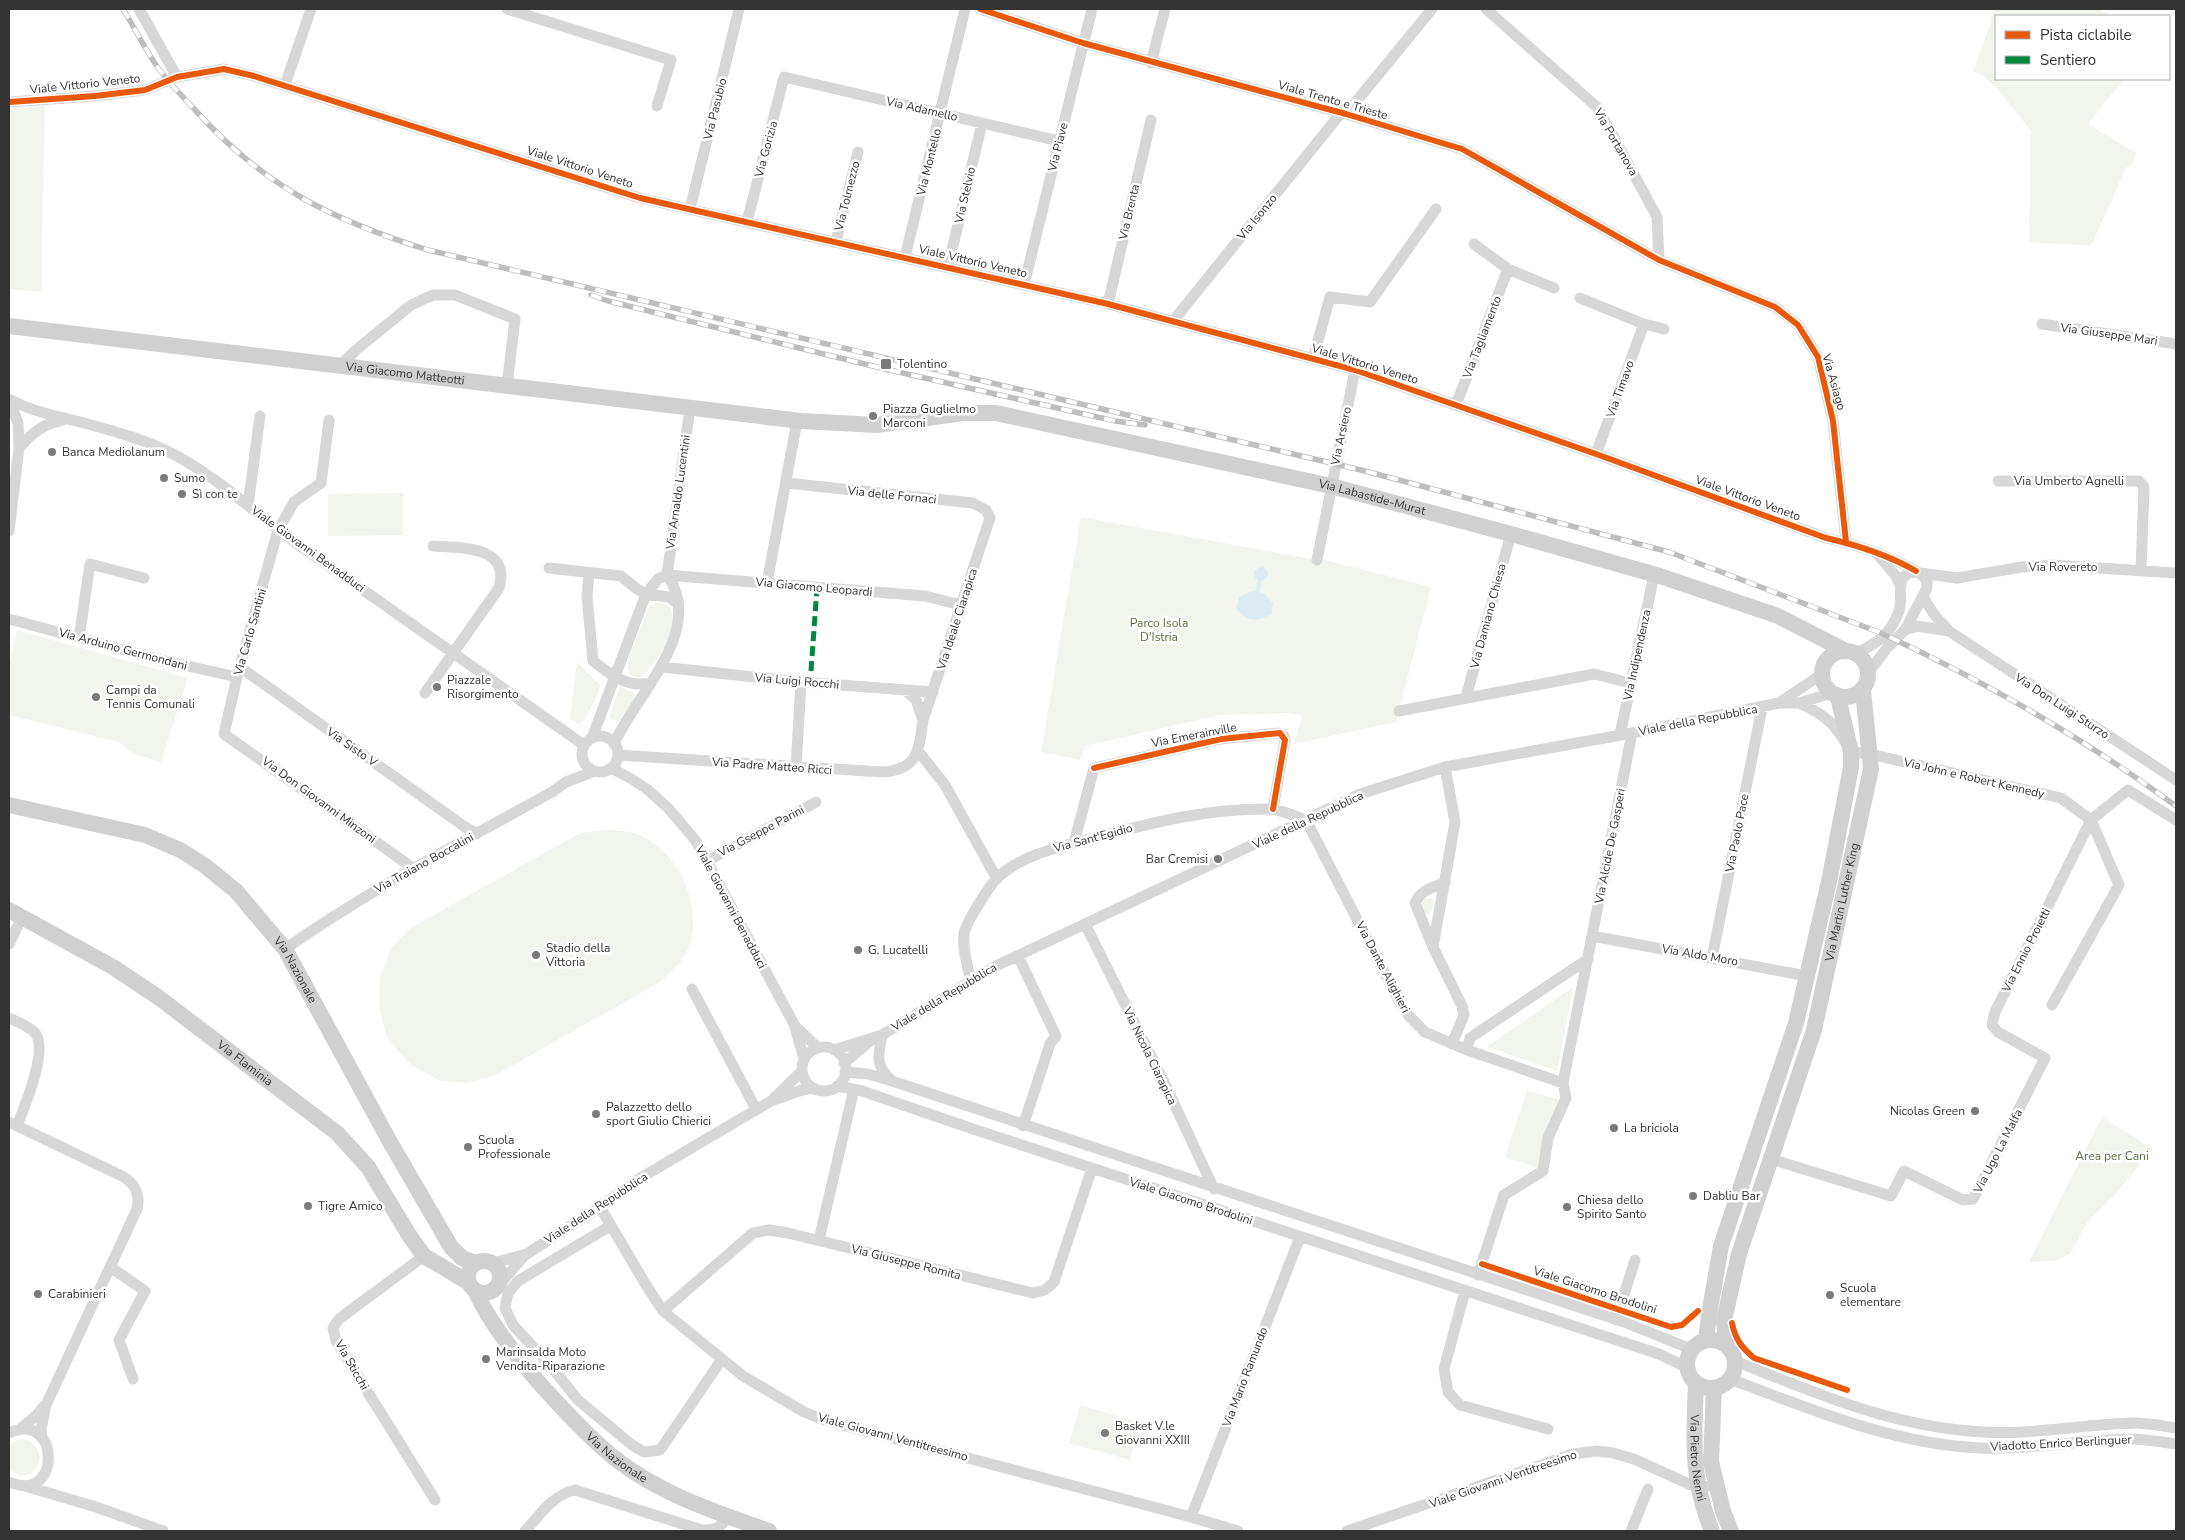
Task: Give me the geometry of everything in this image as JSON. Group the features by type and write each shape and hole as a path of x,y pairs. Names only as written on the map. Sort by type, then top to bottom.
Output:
{"street":[{"path":"140,9 177,77"},
{"path":"286,85 311,9"},
{"path":"507,9 671,60 657,106"},
{"name":"Via Pasubio","path":"690,209 739,9"},
{"name":"Via Montello","path":"905,257 965,9"},
{"name":"Viale Trento e Trieste","path":"980,9 1151,63 1343,113 1462,149 1659,260"},
{"name":"Via Piave","path":"1024,285 1092,9"},
{"path":"1151,63 1165,9"},
{"name":"Via Isonzo","path":"1173,321 1343,113 1432,9"},
{"name":"Via Portanova","path":"1486,9 1598,108 1657,217 1659,260"},
{"name":"Viale Vittorio Veneto","path":"9,102 145,90 177,77 224,69 286,85 640,198 1108,304 1355,370 1596,454 1826,538 1846,542 1875,552 1918,572"},
{"name":"Via Adamello","path":"784,77 1059,141"},
{"name":"Via Gorizia","path":"747,222 784,77"},
{"name":"Via Brenta","path":"1108,304 1151,120"},
{"name":"Via Stelvio","path":"948,267 982,123"},
{"name":"Via Tolmezzo","path":"836,241 858,152"},
{"path":"1313,359 1330,297 1370,302 1436,209"},
{"path":"1474,244 1508,269 1554,288"},
{"name":"Via Asiago","path":"1659,260 1775,307 1798,325 1818,357 1833,420 1846,542"},
{"name":"Via Tagliamento","path":"1456,405 1508,269"},
{"path":"341,365 356,350 411,305 433,294 455,295 515,319 508,386"},
{"path":"1580,298 1644,324 1664,329"},
{"name":"Via Timavo","path":"1596,454 1644,324"},
{"name":"Via Giuseppe Mari","path":"2042,324 2176,344"},
{"name":"Via Giacomo Matteotti","path":"9,326 799,421"},
{"name":"Via Arsiero","path":"1317,560 1355,370"},
{"path":"9,399 18,423 19,448 9,531"},
{"name":"Viale Giovanni Benadduci","path":"9,399 64,420 82,423 131,437 172,454 200,470 278,530 586,745"},
{"name":"Via Arnaldo Lucentini","path":"667,575 690,408"},
{"name":"Via Labastide-Murat","path":"799,421 877,424 963,413 996,413 1331,486 1511,534 1654,575 1778,616 1850,652"},
{"path":"248,506 260,416"},
{"path":"19,448 37,430 48,423 64,420"},
{"name":"Via Carlo Santini","path":"224,734 238,672 278,530 294,502 321,483 330,420"},
{"path":"767,583 799,421"},
{"name":"Via Umberto Agnelli","path":"1998,481 2139,481 2144,487 2141,570"},
{"name":"Via delle Fornaci","path":"787,483 973,503 986,510 990,518"},
{"name":"Via Ideale Ciarapica","path":"918,752 923,720 990,518"},
{"name":"Via Damiano Chiesa","path":"1466,697 1511,534"},
{"path":"425,693 499,588 501,571 496,561 478,549 433,546"},
{"name":"Viale Vittorio Veneto","path":"1875,552 1896,576 1900,585"},
{"path":"79,638 90,564 144,578"},
{"name":"Via Rovereto","path":"1918,572 1957,578 2022,567 2052,565 2176,573"},
{"path":"549,568 622,576 646,594 670,597 678,604"},
{"path":"1813,634 1823,669 1823,681 1835,695 1852,697 1863,690 1869,672 1887,648 1905,630 1923,595 1927,581 1918,572 1906,574 1900,585 1902,596 1900,610 1890,630 1879,641 1850,652 1832,654 1823,669"},
{"path":"589,573 587,596 593,661 614,677 637,686 649,684"},
{"path":"667,575 674,584 678,604 677,630 661,667 621,728 614,744 615,761 605,771 594,771 585,764 586,745 646,594 658,579 667,575"},
{"name":"Via Giacomo Leopardi","path":"667,575 926,596 961,605"},
{"name":"Via Indipendenza","path":"1626,734 1631,683 1654,575"},
{"name":"Via Don Luigi Sturzo","path":"1923,595 1931,611 1949,631 2176,780"},
{"name":"Via Arduino Germondani","path":"9,620 165,662 238,672"},
{"name":"Via Don Luigi Sturzo","path":"1905,630 1917,626 1949,631"},
{"path":"1850,652 1864,660 1869,672"},
{"name":"Via Luigi Rocchi","path":"661,667 801,682 933,692"},
{"name":"Viale della Repubblica","path":"1779,703 1823,669"},
{"name":"Via Sisto V","path":"238,672 470,833"},
{"path":"1399,711 1594,674 1631,683"},
{"path":"796,768 801,682"},
{"path":"905,690 916,700 923,720"},
{"name":"Via Martin Luther King","path":"1726,1345 1724,1320 1739,1254 1814,1030 1871,769 1863,690"},
{"name":"Viale della Repubblica","path":"834,1050 878,1036 998,965 1360,794 1445,767 1762,708 1779,703 1799,703 1835,695"},
{"name":"Via Martin Luther King","path":"1706,1340 1721,1246 1796,1023 1830,877 1851,767 1851,752 1835,695"},
{"name":"Viale della Repubblica","path":"1799,703 1830,720 1838,729 1851,752"},
{"name":"Via Paolo Pace","path":"1712,958 1762,708"},
{"name":"Via Emerainville","path":"1074,843 1094,768 1221,739 1278,733 1284,736 1285,740 1273,809"},
{"name":"Via Don Giovanni Minzoni","path":"224,734 413,868"},
{"name":"Via Alcide De Gasperi","path":"1478,1275 1504,1195 1542,1171 1548,1138 1566,1098 1563,1083 1592,936 1626,734"},
{"path":"586,745 607,737 614,744"},
{"name":"Via Traiano Boccalini","path":"566,782 586,745"},
{"path":"918,752 936,772 997,879"},
{"name":"Via Padre Matteo Ricci","path":"615,761 891,771 907,764 918,752"},
{"name":"Via John e Robert Kennedy","path":"1851,752 1870,754 2061,798 2091,820"},
{"name":"Viale Giovanni Benadduci","path":"615,761 630,778 669,809 696,841 795,1026 818,1048"},
{"path":"1433,947 1446,883 1455,822 1445,767"},
{"name":"Via Traiano Boccalini","path":"285,949 334,914 470,833 552,792 566,782 594,771"},
{"path":"2052,1005 2119,885 2091,820 2128,790 2176,820"},
{"name":"Via Gseppe Parini","path":"706,861 816,802"},
{"name":"Via Nazionale","path":"9,805 145,835 180,850 204,865 236,891 285,949 443,1235 462,1258 472,1276 480,1303 518,1358 538,1382 606,1452 641,1476 687,1501 769,1531"},
{"name":"Via Sant'Egidio","path":"971,982 964,948 964,932 997,879 1013,867 1045,852 1074,843 1144,825 1202,813 1228,810 1273,809 1306,820"},
{"name":"Via Dante Alighieri","path":"1306,820 1399,1001 1409,1016 1425,1032 1452,1044 1563,1083"},
{"name":"Via Ennio Proietti","path":"2045,1058 1998,1032 1992,1025 1995,1012 2091,820"},
{"path":"1446,883 1424,891 1417,897 1414,903 1462,1006 1464,1015 1452,1044"},
{"path":"9,944 16,913"},
{"name":"Via Flaminia","path":"16,913 113,967 158,997 337,1133 368,1167 409,1236 424,1256 439,1265 472,1276"},
{"name":"Via Nicola Ciarapica","path":"1085,924 1165,1084 1214,1188"},
{"name":"Via Aldo Moro","path":"1592,936 1807,976"},
{"path":"1018,956 1056,1036 1050,1044 1023,1126"},
{"path":"1467,1050 1470,1038 1588,958"},
{"path":"692,989 756,1109"},
{"path":"9,1018 28,1027 37,1035 39,1045 32,1085 13,1124 124,1177 135,1187 139,1202 46,1405 41,1429 42,1438 50,1453 47,1470 42,1478 24,1486"},
{"path":"795,1026 804,1059 802,1071 808,1084 814,1088 826,1091 837,1086 844,1077 845,1068 834,1050 818,1048 804,1059"},
{"path":"878,1036 878,1060 882,1072 892,1081"},
{"name":"Viale della Repubblica","path":"845,1068 878,1036"},
{"name":"Via Ugo La Malfa","path":"1771,1159 1891,1196 1904,1171 1963,1200 1970,1200 1977,1194 2045,1058"},
{"name":"Viale Giacomo Brodolini","path":"845,1068 892,1081 1023,1126 1616,1320 1691,1349"},
{"name":"Viale della Repubblica","path":"771,1101 802,1071"},
{"name":"Viale Giacomo Brodolini","path":"837,1086 854,1089 1659,1354 1686,1367"},
{"name":"Viale della Repubblica","path":"496,1287 525,1255 600,1207 637,1180 771,1101 802,1090 814,1088"},
{"path":"819,1240 854,1089"},
{"path":"1769,1104 1787,1111"},
{"name":"Via Giuseppe Romita","path":"664,1311 753,1233 769,1230 819,1240 1033,1293 1045,1290 1054,1282 1092,1168"},
{"name":"Viale Giovanni Ventitreesimo","path":"600,1207 664,1311 743,1376 804,1412 824,1420 1238,1531"},
{"path":"610,1226 518,1282 508,1293 505,1308 513,1325 549,1364 578,1400 632,1445 644,1452 660,1450 722,1359"},
{"name":"Via Mario Ramundo","path":"1191,1517 1300,1237"},
{"name":"Viale della Repubblica","path":"493,1263 525,1255"},
{"name":"Via Sticchi","path":"424,1256 339,1319 333,1328 341,1349 435,1500"},
{"path":"484,1260 493,1263 500,1273 496,1287 485,1294 472,1276 484,1260"},
{"path":"1616,1320 1634,1260"},
{"path":"110,1267 145,1291 119,1340 134,1379"},
{"name":"Via Nazionale","path":"496,1287 501,1333"},
{"path":"1465,1291 1444,1369 1448,1392 1460,1405 1548,1429"},
{"path":"1706,1340 1713,1340 1726,1345 1735,1361 1735,1368 1730,1379 1714,1388 1708,1388 1691,1379 1686,1367 1686,1361 1691,1349 1706,1340"},
{"name":"Viadotto Enrico Berlinguer","path":"1735,1361 1835,1401 1881,1416 1925,1426 1983,1432 2048,1431 2137,1423 2176,1428"},
{"name":"Viadotto Enrico Berlinguer","path":"1730,1379 1830,1417 1878,1432 1921,1441 1980,1448 2045,1446 2134,1439 2176,1444"},
{"name":"Via Pietro Nenni","path":"1696,1383 1694,1462 1698,1486 1712,1531"},
{"name":"Via Pietro Nenni","path":"1714,1388 1711,1462 1731,1531"},
{"path":"1830,1417 1835,1401"},
{"path":"14,1431 37,1415 46,1405"},
{"path":"14,1431 35,1433 42,1438"},
{"name":"Viale Giovanni Ventitreesimo","path":"1347,1531 1573,1454 1597,1451 1613,1453 1634,1459 1691,1486 1704,1487 1716,1484"},
{"path":"47,1470 51,1484 62,1496"},
{"path":"9,1482 62,1496 163,1531"},
{"path":"1631,1531 1648,1489"},
{"path":"525,1531 555,1498 564,1492 575,1490 702,1530 714,1530 721,1526 727,1515"}],"green space":[{"path":"1992,9 2097,9 2111,15 1995,15 1995,80 2123,80 2088,124 2136,153 2133,163 2126,168 2091,246 2029,242 2031,131 1996,87 1979,73 1973,72 1991,22"},
{"path":"45,105 41,292 9,289 9,110"},
{"path":"403,493 403,535 328,536 328,494"},
{"name":"Parco Isola D'Istria","path":"1081,517 1317,560 1322,559 1431,587 1396,722 1294,744 1302,715 1286,713 1220,715 1085,746 1080,760 1041,752"},
{"path":"656,603 666,605 671,609 673,621 665,645 655,662 638,678 629,674 628,659 650,605"},
{"name":"Campi da Tennis Comunali","path":"17,630 188,678 161,762 137,755 118,742 9,715 9,666"},
{"path":"577,662 601,686 585,720 578,724 570,719"},
{"path":"620,686 637,695 620,721 610,719 610,715"},
{"name":"Stadio della Vittoria","path":"610,830 634,833 653,843 667,855 678,870 687,888 692,906 693,925 690,943 680,963 660,982 494,1076 467,1083 438,1080 410,1064 387,1038 379,1007 380,978 390,950 409,929 580,833"},
{"path":"1425,898 1434,899 1432,911 1428,915 1422,913 1419,903"},
{"path":"1573,987 1557,1071 1487,1047"},
{"path":"1527,1090 1560,1100 1539,1168 1505,1157"},
{"name":"Area per Cani","path":"2102,1117 2153,1149 2113,1197 2088,1221 2070,1254 2055,1261 2029,1262"},
{"name":"Basket V.le Giovanni XXIII","path":"1080,1405 1141,1423 1130,1460 1069,1443"},
{"path":"22,1439 35,1446 40,1458 35,1470 21,1476 9,1470 9,1445"}],"shaded area":[{"path":"1263,567 1268,571 1268,576 1262,581 1259,592 1263,593 1273,603 1271,614 1252,620 1236,609 1239,597 1255,591 1258,580 1254,572 1258,568"}],"railway":[{"path":"123,9 160,71 222,138 248,161 302,198 331,213 393,239 428,250 1365,471 1669,552 1881,633 1920,651 1996,691 2070,734 2176,806"},
{"path":"591,295 608,301 885,369 1115,421 1145,425"}],"marked path":[{"path":"811,671 817,588"}],"cycle path":[{"path":"980,9 1083,43 1346,114 1462,149 1659,260 1775,307 1798,325 1818,357 1833,421 1846,542"},
{"path":"9,102 95,96 145,90 177,77 224,69 254,76 640,198 1108,304 1355,370 1596,454 1826,538 1872,551 1916,571"},
{"path":"1094,768 1221,739 1280,733 1285,740 1273,809"},
{"path":"1482,1264 1671,1327 1682,1325 1698,1311"},
{"path":"1732,1323 1740,1343 1754,1358 1847,1390"}],"place":[{"name":"Tolentino","path":"886,364"},
{"name":"Piazza Guglielmo Marconi","path":"873,416"},
{"name":"Banca Mediolanum","path":"52,452"},
{"name":"Sumo","path":"164,478"},
{"name":"Sì con te","path":"182,494"},
{"name":"Piazzale Risorgimento","path":"437,687"},
{"name":"Campi da Tennis Comunali","path":"96,697"},
{"name":"Bar Cremisi","path":"1218,859"},
{"name":"G. Lucatelli","path":"858,950"},
{"name":"Stadio della Vittoria","path":"536,955"},
{"name":"Nicolas Green","path":"1975,1111"},
{"name":"Palazzetto dello sport Giulio Chierici","path":"596,1114"},
{"name":"La briciola","path":"1614,1128"},
{"name":"Scuola Professionale","path":"468,1147"},
{"name":"Dabliu Bar","path":"1693,1196"},
{"name":"Tigre Amico","path":"308,1206"},
{"name":"Chiesa dello Spirito Santo","path":"1567,1207"},
{"name":"Carabinieri","path":"38,1294"},
{"name":"Scuola elementare","path":"1830,1295"},
{"name":"Marinsalda Moto Vendita-Riparazione","path":"486,1359"},
{"name":"Basket V.le Giovanni XXIII","path":"1105,1433"}]}
